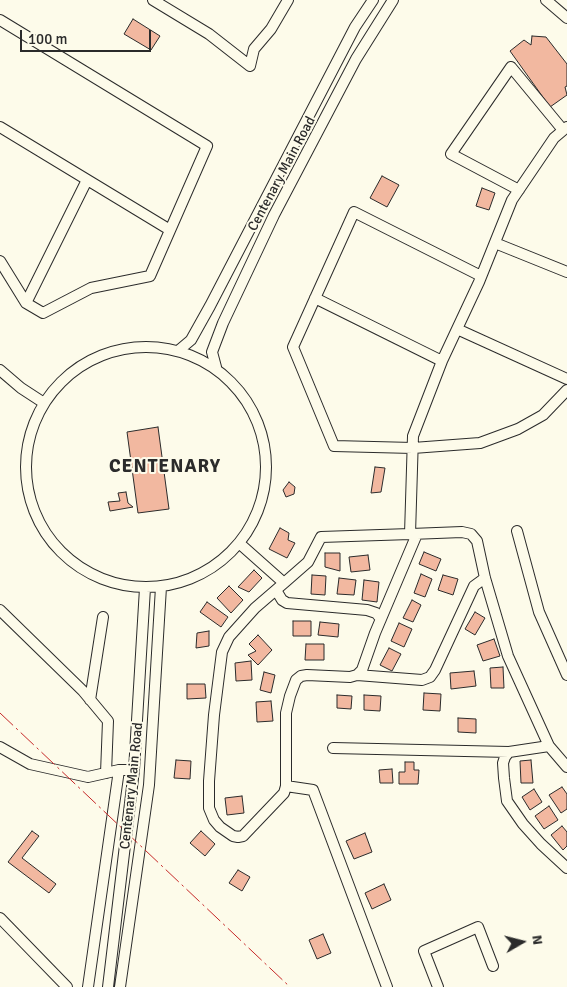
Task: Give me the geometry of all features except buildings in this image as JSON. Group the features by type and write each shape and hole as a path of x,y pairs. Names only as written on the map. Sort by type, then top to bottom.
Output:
{"street":[{"path":"153,0 209,34 250,66 254,50 271,29 288,0"},
{"name":"Centenary Main Road","path":"178,351 191,340 210,306 355,27 372,0"},
{"name":"Centenary Main Road","path":"216,367 212,352 223,323 274,215 356,59 393,0"},
{"path":"546,0 567,18"},
{"path":"0,20 207,146 150,276 91,288 43,313 26,303 0,262"},
{"path":"357,675 362,670 414,534 413,436 442,361 481,276 512,200 519,190 554,138 565,128 511,67 451,154 519,190"},
{"path":"0,127 170,230"},
{"path":"26,303 88,180"},
{"path":"481,276 354,212 294,347 334,446 412,448 480,443 508,433 543,415 567,390"},
{"path":"494,243 567,272"},
{"path":"315,298 442,361"},
{"path":"457,329 567,379"},
{"path":"138,347 178,351 216,367 245,399 259,427 266,457 264,488 256,517 240,543 218,565 191,580 161,587 145,588 117,584 90,574 67,558 48,537 35,512 27,485 26,456 32,428 44,403 62,381 77,369 110,352 138,347"},
{"path":"0,370 21,388 44,403"},
{"path":"517,531 540,612 567,675"},
{"path":"485,578 474,586 436,670 430,677 422,680 357,675 350,677 307,675 301,676 296,680 286,713 286,786 280,799 243,836 233,836 214,820 209,808 209,781 214,715 222,652 229,637 255,608 308,562 321,537 462,532 471,534 477,541 485,578 508,656 549,746 567,767"},
{"path":"240,543 280,586 282,600 287,603 367,610 376,614 381,619"},
{"name":"Centenary Main Road","path":"120,987 149,785 161,587"},
{"name":"Centenary Main Road","path":"108,987 134,770 145,588"},
{"path":"0,610 90,700 108,721 106,773"},
{"path":"90,700 103,617"},
{"path":"0,746 30,764 88,777 119,770 134,770"},
{"path":"333,748 509,752 549,746"},
{"path":"509,752 503,764 507,800 523,824 567,868"},
{"path":"88,987 119,770"},
{"path":"286,786 313,790 387,987"},
{"path":"0,918 67,987"},
{"path":"438,987 424,951 478,927 493,966"}],"power":[{"path":"0,713 290,987"}],"district":[{"name":"CENTENARY","path":"165,467"}]}
